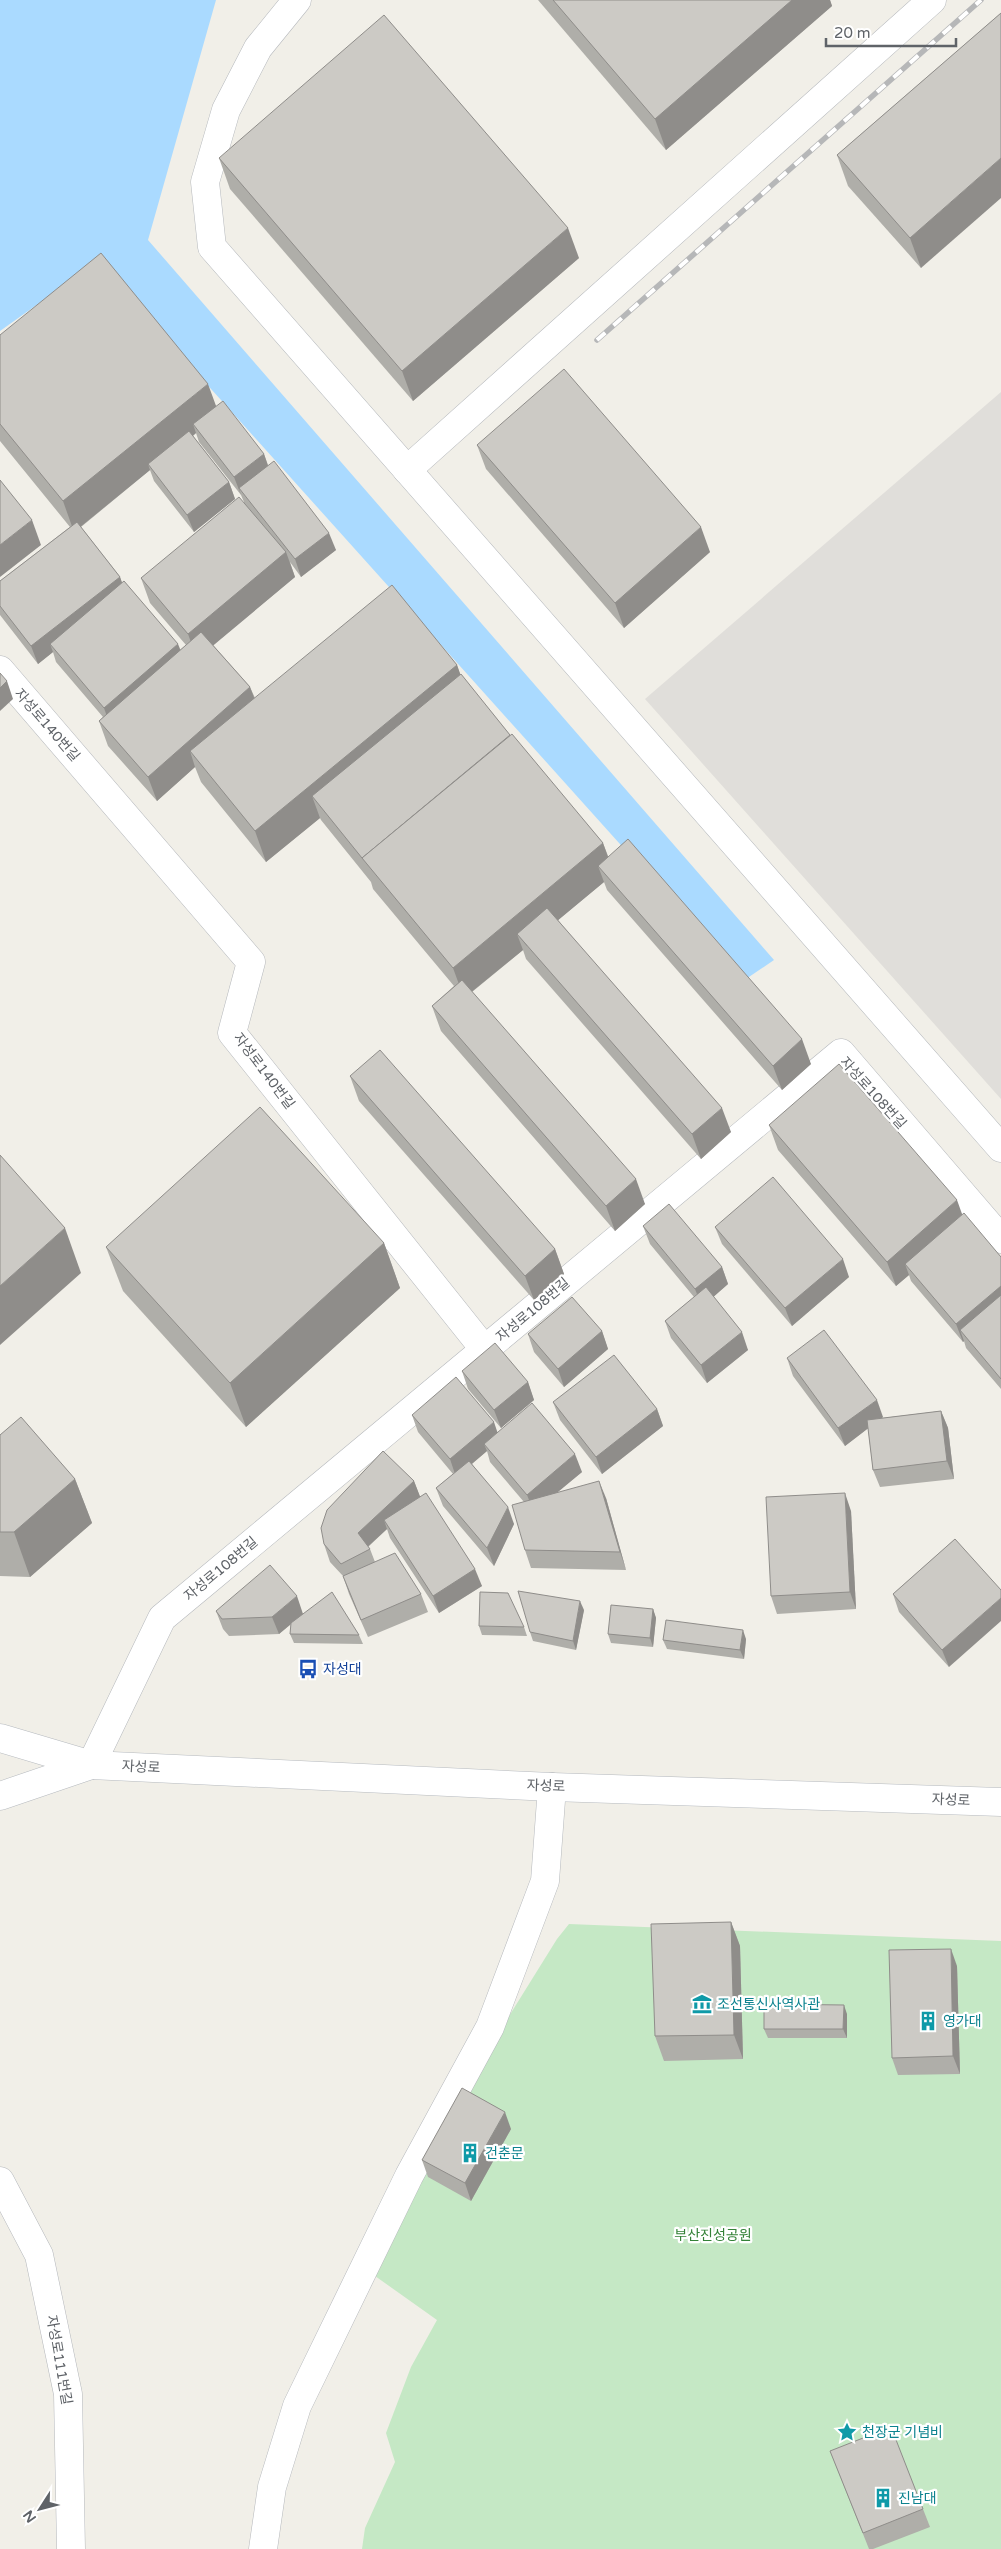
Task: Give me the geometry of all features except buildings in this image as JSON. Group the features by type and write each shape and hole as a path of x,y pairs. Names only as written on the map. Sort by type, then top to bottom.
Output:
{"street":[{"path":"297,0 258,48 226,110 205,182 212,247 1001,1148"},
{"path":"407,470 932,0"},
{"name":"자성로140번길","path":"0,670 251,962 232,1033 485,1350"},
{"name":"자성로108번길","path":"91,1765 162,1618 841,1053 1001,1239"},
{"name":"자성로","path":"0,1738 91,1765 552,1786 1001,1802"},
{"name":"자성로","path":"0,1796 91,1765"},
{"path":"263,2549 272,2487 297,2406 409,2176 493,2018 545,1881 552,1786"},
{"name":"자성로111번길","path":"0,2181 39,2256 68,2394 71,2549"}],"shaded area":[{"path":"1001,392 1001,1099 645,699"}],"green space":[{"name":"부산진성공원","path":"569,1924 1001,1941 1001,2549 362,2549 365,2528 395,2462 386,2433 411,2367 437,2320 368,2271 468,2082 557,1939"}],"water":[{"path":"0,0 216,0 148,240 774,960 743,981 97,262 0,331"}],"railway":[{"path":"597,340 981,0"}],"place":[{"name":"자성대","path":"308,1669"},
{"name":"조선통신사역사관","path":"702,2004"},
{"name":"영가대","path":"928,2021"},
{"name":"건춘문","path":"470,2153"},
{"name":"천장군 기념비","path":"847,2432"},
{"name":"진남대","path":"883,2498"}]}
